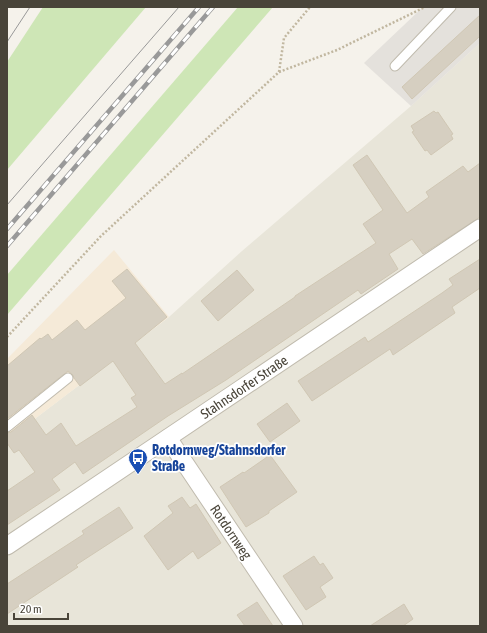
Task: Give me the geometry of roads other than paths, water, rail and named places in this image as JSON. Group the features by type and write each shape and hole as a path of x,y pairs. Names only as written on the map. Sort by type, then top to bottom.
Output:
{"street":[{"name":"Stahnsdorfer Straße","path":"7,546 480,228"},
{"name":"Rotdornweg","path":"168,438 294,626"}],"lane":[{"path":"395,66 451,7"},
{"path":"7,427 68,378"}],"tram line":[{"path":"7,42 30,7"},
{"path":"7,205 179,7"}],"railway":[{"path":"7,229 199,7"},
{"path":"7,246 213,7"}],"place":[{"name":"Rotdornweg/Stahnsdorfer Straße","path":"138,475"}]}
